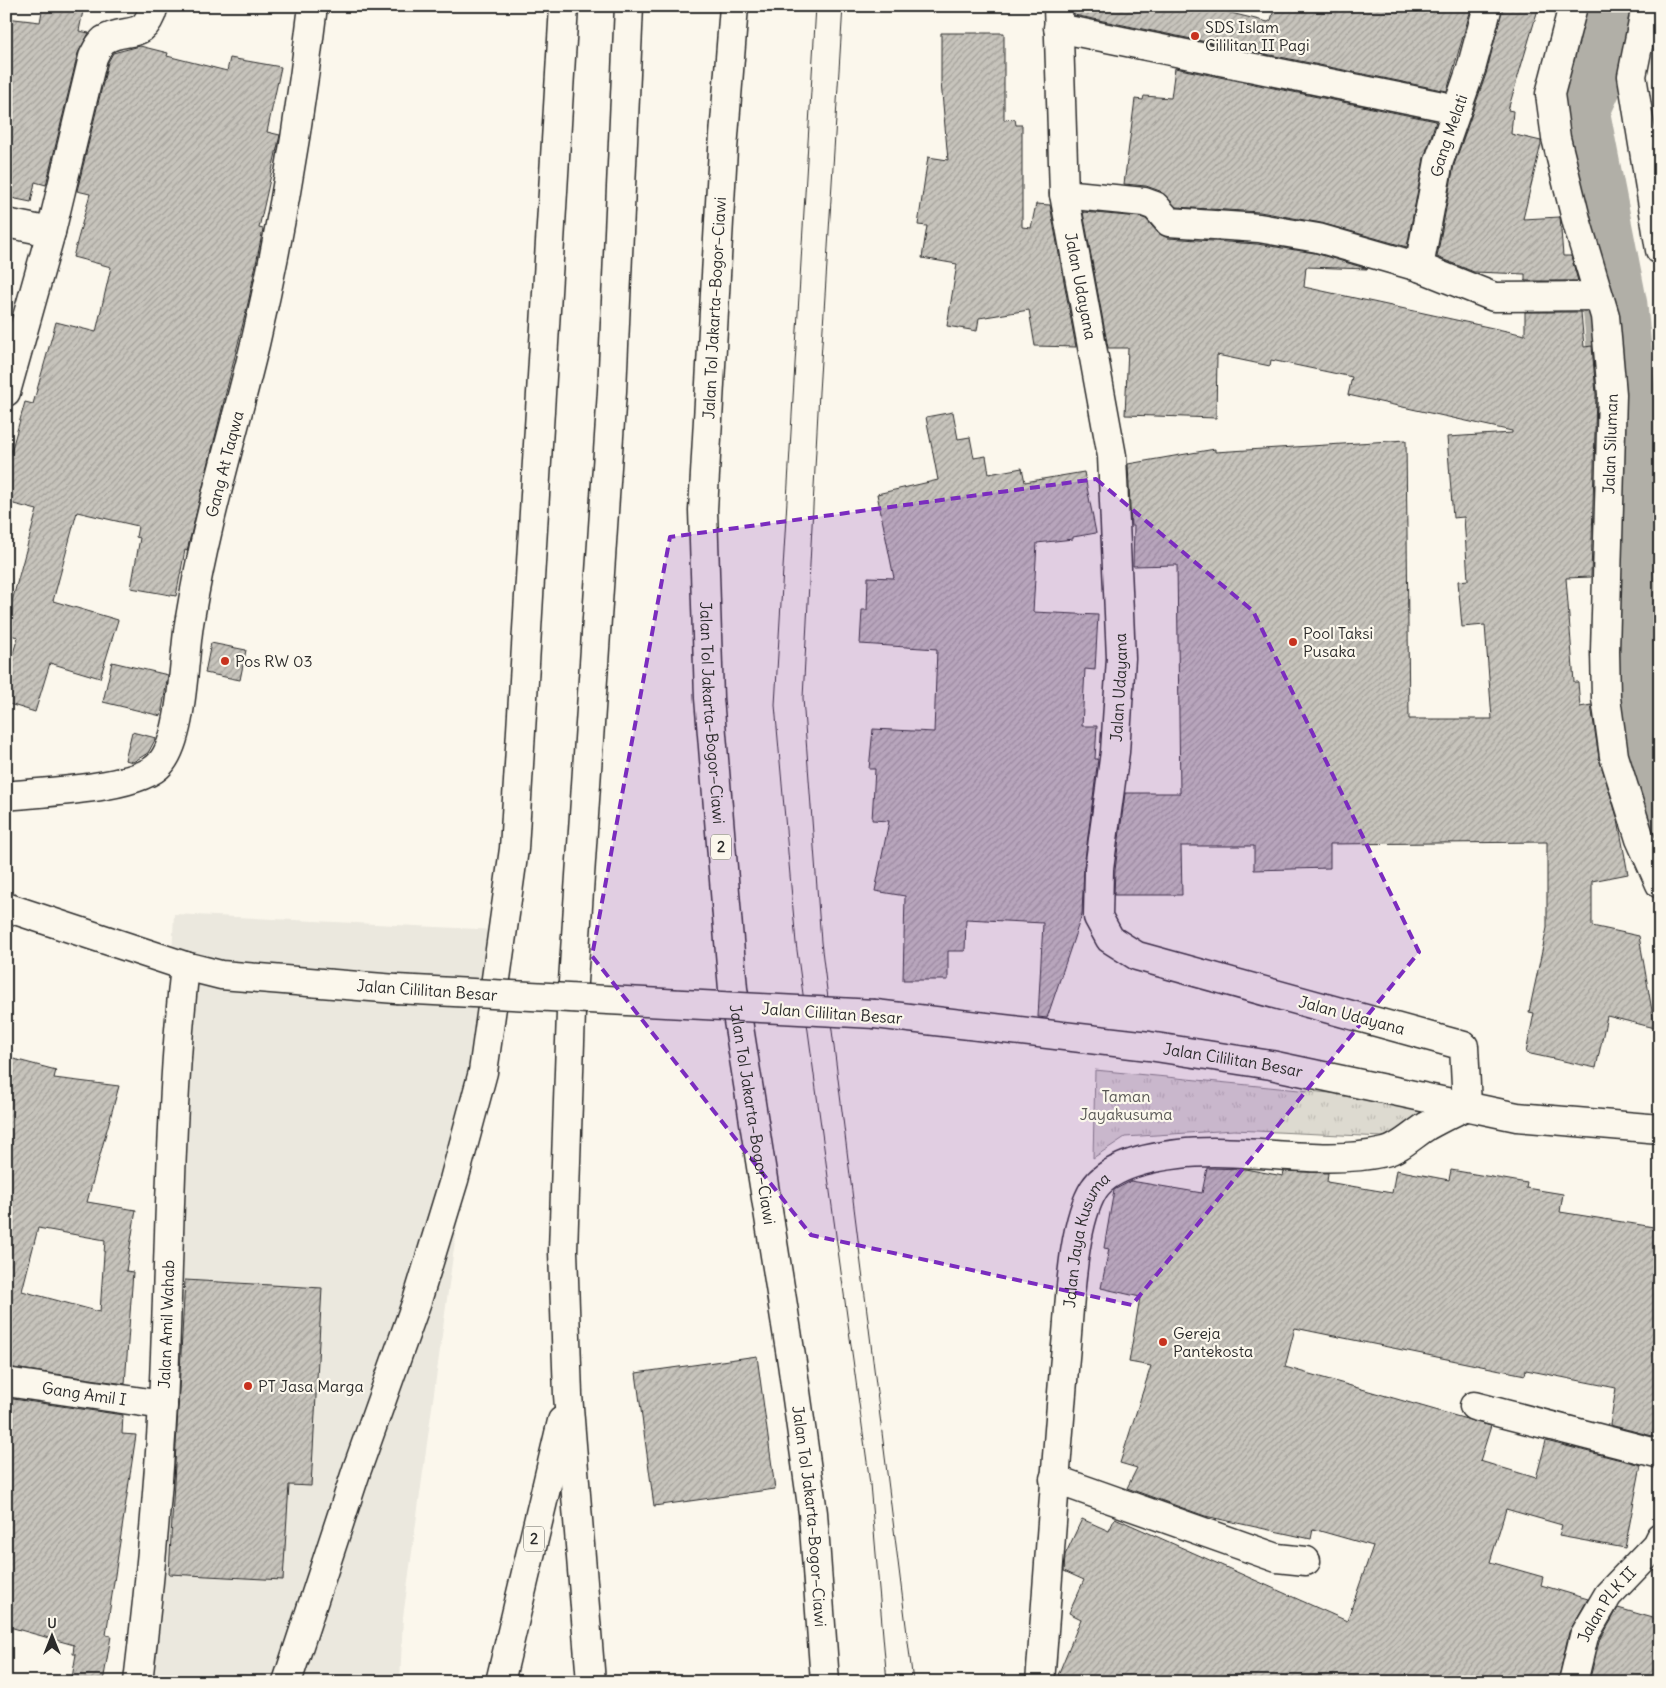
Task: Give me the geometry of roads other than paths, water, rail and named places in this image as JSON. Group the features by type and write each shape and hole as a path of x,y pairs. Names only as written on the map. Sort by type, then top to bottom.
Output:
{"main road":[{"path":"6,392 51,232 93,57 104,40 140,29 151,17 154,6"},
{"name":"Gang At Taqwa","path":"6,796 136,779 156,769 168,751 180,697 189,619 214,502 255,342 272,261 296,130 313,6"},
{"path":"287,1682 357,1469 416,1301 454,1180 484,1072 514,849 564,6"},
{"name":"2","path":"590,1682 568,1395 563,1251 571,1012 612,391 629,6"},
{"name":"Jalan Tol Jakarta–Bogor–Ciawi","path":"734,6 723,149 703,510 709,698 733,989 813,1513 825,1682"},
{"name":"Gang Melati","path":"1419,267 1439,161 1488,6"},
{"name":"Jalan Siluman","path":"1573,6 1550,94 1556,138 1605,316 1612,394 1605,651 1606,698 1614,756 1640,839 1660,884"},
{"path":"1646,6 1632,76 1659,237"},
{"path":"1058,17 1457,109"},
{"name":"Jalan Udayana","path":"1058,17 1064,194 1112,456 1120,629 1121,658 1115,752 1099,869 1098,918 1110,939 1137,956 1464,1046 1467,1106"},
{"path":"1064,194 1144,202 1155,206 1169,222 1259,228 1318,238 1419,267 1494,297 1598,296"},
{"path":"6,222 51,232"},
{"name":"Jalan Cililitan Besar","path":"6,907 185,966 220,975 396,989 875,1014 1149,1046 1261,1064 1517,1117 1660,1129"},
{"name":"Jalan Amil Wahab","path":"138,1682 146,1610 162,1405 178,1030 185,966"},
{"name":"Jalan Jaya Kusuma","path":"1040,1682 1054,1480 1079,1224 1086,1204 1096,1187 1106,1177 1144,1160 1182,1153 1349,1157 1388,1152 1427,1126 1467,1106"},
{"name":"Gang Amil I","path":"6,1382 162,1405"},
{"name":"2","path":"500,1682 568,1395"},
{"path":"1474,1406 1660,1454"},
{"path":"1054,1480 1277,1558 1306,1561"},
{"name":"Jalan PLK II","path":"1573,1682 1584,1636 1608,1595 1656,1545 1660,1537"}],"waterway":[{"path":"1624,6 1577,111 1615,306 1641,584 1660,823"}],"tram line":[{"path":"816,6 775,705 796,943 870,1484 887,1682"},
{"path":"843,6 819,392 803,698 821,942 913,1682"}],"place":[{"name":"SDS Islam Cililitan II Pagi","path":"1195,36"},
{"name":"Pool Taksi Pusaka","path":"1293,642"},
{"name":"Pos RW 03","path":"225,661"},
{"name":"Gereja Pantekosta","path":"1163,1342"},
{"name":"PT Jasa Marga","path":"248,1386"}],"park label":[{"name":"Taman Jayakusuma","path":"1126,1105"}]}
